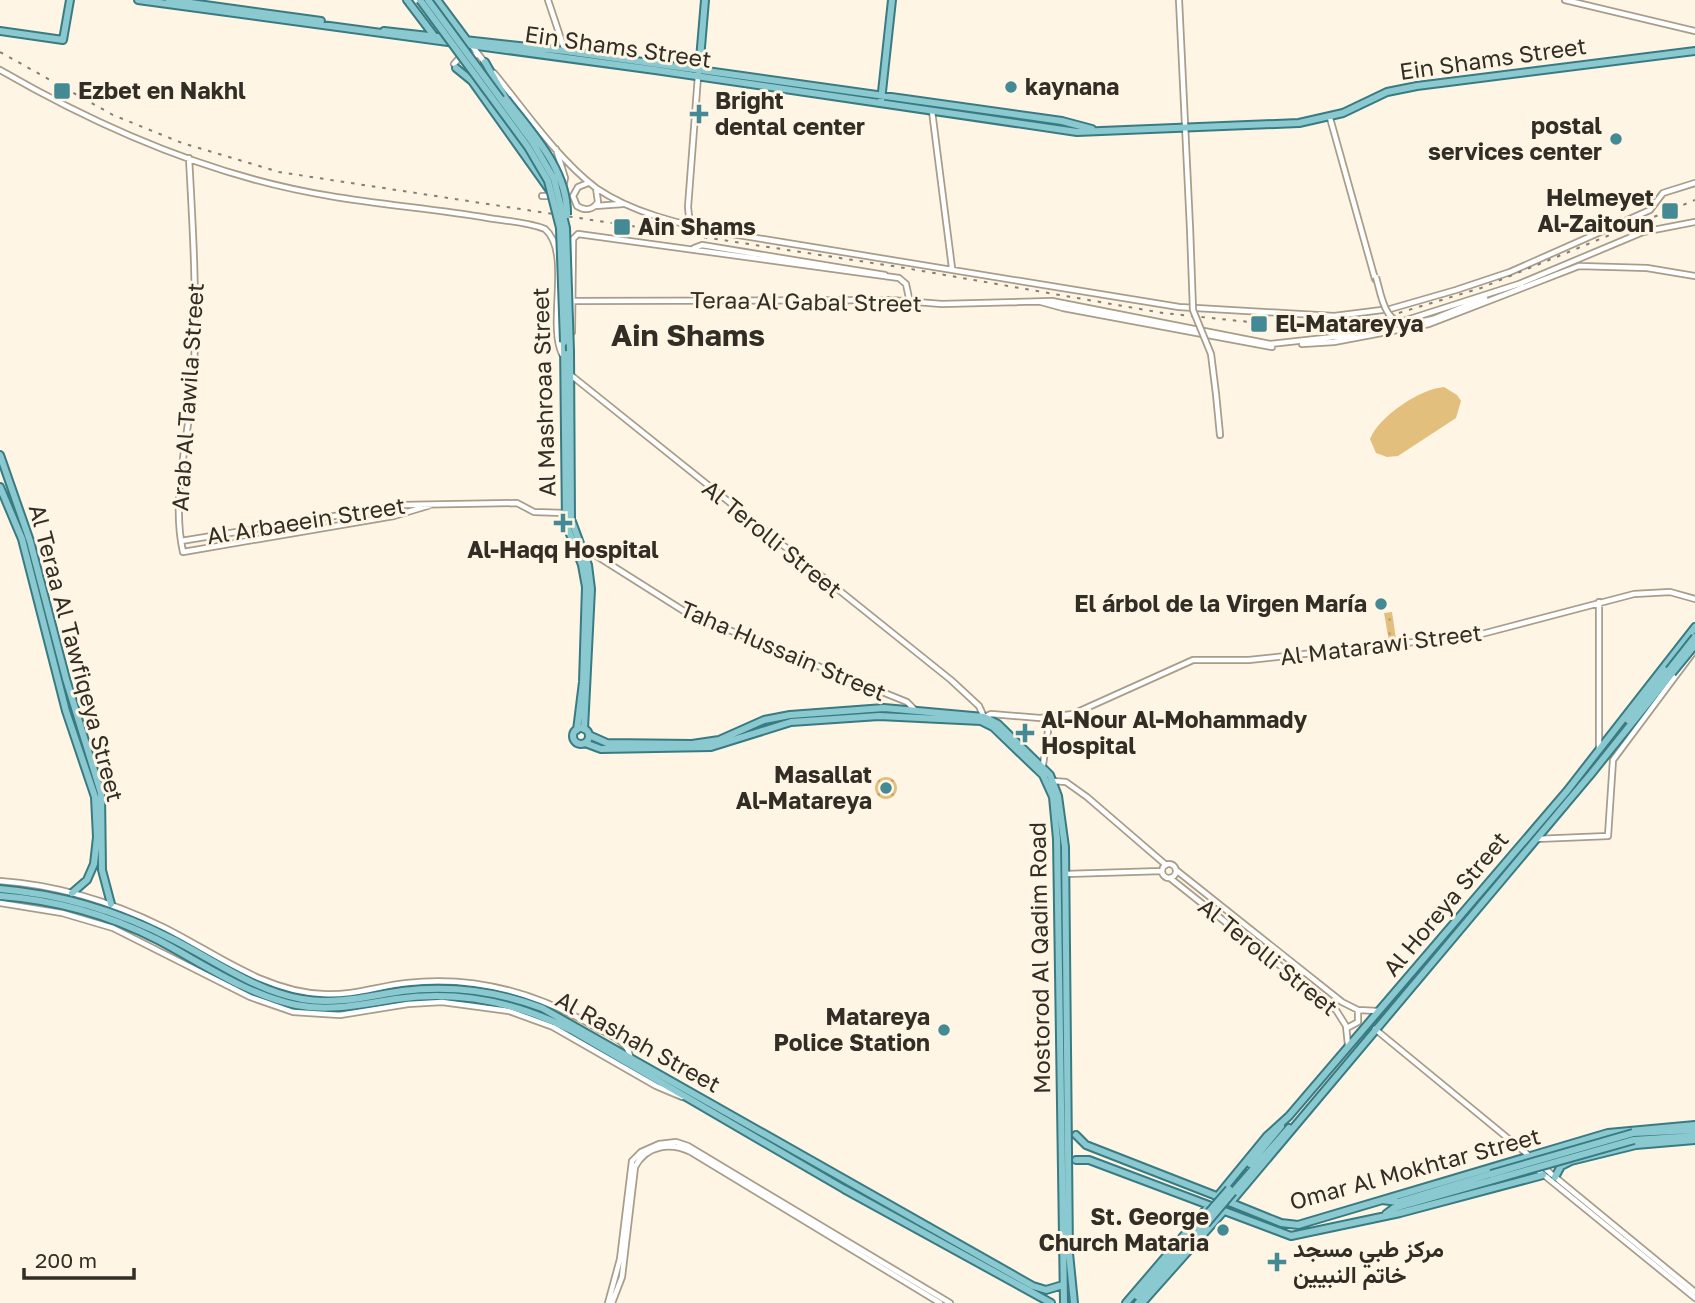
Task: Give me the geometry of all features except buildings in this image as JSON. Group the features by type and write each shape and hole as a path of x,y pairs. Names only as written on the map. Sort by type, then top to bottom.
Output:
{"main road":[{"path":"0,31 61,40 70,0"},
{"name":"Ein Shams Street","path":"138,0 469,42 882,100 1062,121 1092,130"},
{"name":"Ein Shams Street","path":"169,0 469,42 565,51 698,73"},
{"path":"407,0 435,37"},
{"path":"420,0 528,147 552,194 560,229 564,342 571,377"},
{"path":"428,0 541,155 558,192 566,228"},
{"path":"437,0 469,42"},
{"path":"698,73 705,0"},
{"path":"882,100 892,0"},
{"path":"425,24 439,23 446,12"},
{"name":"Ein Shams Street","path":"882,100 932,111 1077,132 1299,123 1330,118 1387,92 1417,86 1695,51"},
{"path":"485,62 506,99 546,152 559,177 566,199 566,354"},
{"path":"455,66 472,81 552,194"},
{"name":"Al Mashroaa Street","path":"566,354 565,513 567,531 582,565 586,587 583,731"},
{"name":"Al Mashroaa Street","path":"571,377 571,519 592,589 583,731"},
{"name":"Al Teraa Al Tawfiqeya Street","path":"0,455 30,541 65,678 101,793 103,880 111,904"},
{"name":"Al Teraa Al Tawfiqeya Street","path":"0,487 22,539 63,701 95,797 96,850 89,877"},
{"name":"Al Horeya Street","path":"1230,1194 1286,1119 1567,791 1695,627"},
{"path":"1567,791 1671,671 1695,637"},
{"path":"1671,671 1695,649 1691,643 1685,643"},
{"name":"Al Horeya Street","path":"1230,1194 1296,1122 1591,774 1671,671"},
{"name":"Mostorod Al Qadim Road","path":"753,729 790,715 884,708 984,717 998,724 1043,765 1053,781 1061,814 1066,874 1069,1244 1074,1303"},
{"name":"Mostorod Al Qadim Road","path":"753,729 791,722 903,716 987,723 1039,770 1053,797 1057,852 1064,1303"},
{"path":"583,731 575,741 601,749 692,749 719,746 753,729"},
{"path":"583,731 607,743 692,744 745,733"},
{"path":"583,731 585,743"},
{"path":"72,893 89,877 103,880"},
{"name":"Al Rashah Street","path":"0,889 54,896 108,911 161,933 269,998 312,1008 349,1007 428,996 469,998 509,1005 563,1026 844,1189 1050,1303"},
{"name":"Al Rashah Street","path":"0,896 58,905 107,919 271,990 313,1001 339,1002 417,990 487,992 557,1014 1022,1280 1040,1289 1051,1289"},
{"path":"1382,1200 1398,1202 1633,1136 1695,1128"},
{"name":"Omar Al Mokhtar Street","path":"1076,1135 1086,1145 1217,1196 1230,1194 1294,1225 1619,1130 1695,1128"},
{"path":"1619,1130 1624,1137 1622,1148"},
{"path":"1633,1136 1695,1138"},
{"name":"Omar Al Mokhtar Street","path":"1555,1177 1563,1164 1622,1148 1695,1138"},
{"path":"1085,1160 1086,1145"},
{"path":"1558,1148 1556,1158 1563,1164"},
{"name":"Omar Al Mokhtar Street","path":"1076,1160 1085,1160 1291,1236 1543,1175"},
{"path":"1510,1163 1516,1172 1516,1181"},
{"path":"1385,1215 1394,1208 1492,1177"},
{"path":"1217,1196 1230,1194"},
{"path":"1128,1303 1230,1194"},
{"path":"1140,1303 1205,1221 1209,1206"},
{"path":"1205,1221 1223,1212"},
{"path":"1050,1303 1054,1297 1051,1289 1063,1285"}],"street":[{"path":"548,0 565,51"},
{"path":"1179,0 1193,310 1211,354 1220,435"},
{"path":"1564,0 1695,31"},
{"path":"469,42 555,148 588,183 624,204 690,226 1189,309 1334,316 1385,310 1510,272 1650,210 1663,193 1695,183"},
{"path":"455,66 462,55 480,56"},
{"path":"0,70 91,121 189,158"},
{"path":"690,226 688,207 698,73"},
{"path":"932,111 952,268"},
{"path":"1330,118 1376,277 1390,317 1398,322 1411,324 1442,316 1659,227 1677,228 1695,222"},
{"path":"542,196 554,196 564,186 564,175 555,148"},
{"name":"Al Mashroaa Street","path":"189,158 261,180 328,196 537,226 548,232 555,243 559,338 566,354"},
{"name":"Arab Al Tawila Street","path":"183,552 180,508 191,405 197,302 189,158"},
{"path":"588,183 576,189 574,202 585,209 624,204"},
{"path":"595,206 599,199 596,188"},
{"name":"Al Mashroaa Street","path":"571,377 573,239 578,234 887,277 904,282 910,303"},
{"path":"1588,255 1589,266"},
{"path":"1371,259 1385,310"},
{"name":"Teraa Al Gabal Street","path":"1040,301 1063,309 1256,346 1313,344 1429,324 1544,277 1589,266 1647,268 1695,275"},
{"name":"Teraa Al Gabal Street","path":"573,301 1040,301 1100,310 1257,343 1277,344 1380,328 1522,283"},
{"name":"Al Terolli Street","path":"571,377 973,701 984,717"},
{"name":"Al Arbaeein Street","path":"181,541 365,509 517,503 534,512 565,513"},
{"name":"Al Arbaeein Street","path":"183,552 394,516 431,505"},
{"name":"Taha Hussain Street","path":"580,546 687,613 907,702 916,711"},
{"name":"Al Matarawi Street","path":"984,717 992,714 1045,718 1073,714 1193,660 1249,660 1478,635 1634,594 1670,592 1695,599"},
{"path":"1599,602 1599,750"},
{"path":"1534,841 1543,837 1608,836 1612,766 1617,753 1695,649"},
{"path":"969,715 973,701"},
{"path":"1043,765 1048,732 1045,718"},
{"path":"1053,781 1066,782 1087,797 1176,870 1175,875 1170,878 1162,871 1066,874"},
{"path":"1162,871 1167,865"},
{"name":"Al Terolli Street","path":"1176,870 1331,994 1358,1010 1378,1011"},
{"name":"Al Terolli Street","path":"1170,878 1336,1010 1347,1028 1348,1045"},
{"path":"0,881 72,893 111,904 218,968"},
{"path":"0,903 50,910 100,923 218,968"},
{"path":"1347,1028 1357,1022 1358,1010"},
{"path":"1374,1028 1522,1150 1543,1175 1695,1292"},
{"path":"610,1303 620,1259 631,1166 643,1153 665,1143 688,1146 950,1303"},
{"path":"1528,1157 1555,1177 1695,1298"},
{"path":"925,1290 940,1303"}],"shaded area":[{"path":"1444,387 1461,401 1456,418 1398,456 1387,457 1376,453 1370,439 1382,421 1412,398"},
{"path":"1392,612 1396,639 1389,641 1384,613"},
{"path":"886,777 894,780 897,788 894,796 886,799 878,796 875,788 878,780"}],"railway":[{"path":"0,52 113,115 182,143 279,172 905,268 1163,313 1307,328 1379,319 1481,288 1695,200"}],"place":[{"name":"kaynana","path":"1011,87"},
{"name":"Ezbet en Nakhl","path":"62,91"},
{"name":"Bright dental center","path":"699,114"},
{"name":"postal services center","path":"1616,139"},
{"name":"Helmeyet Al-Zaitoun","path":"1670,211"},
{"name":"Ain Shams","path":"622,227"},
{"name":"El-Matareyya","path":"1259,324"},
{"name":"Al-Haqq Hospital","path":"563,523"},
{"name":"El árbol de la Virgen María","path":"1381,604"},
{"name":"Al-Nour Al-Mohammady Hospital","path":"1025,733"},
{"name":"Masallat Al-Matareya","path":"886,788"},
{"name":"Matareya Police Station","path":"944,1030"},
{"name":"St. George Church Mataria","path":"1223,1230"},
{"name":"مركز طبي مسجد خاتم النبيين","path":"1277,1262"}],"district":[{"name":"Ain Shams","path":"688,336"}]}
